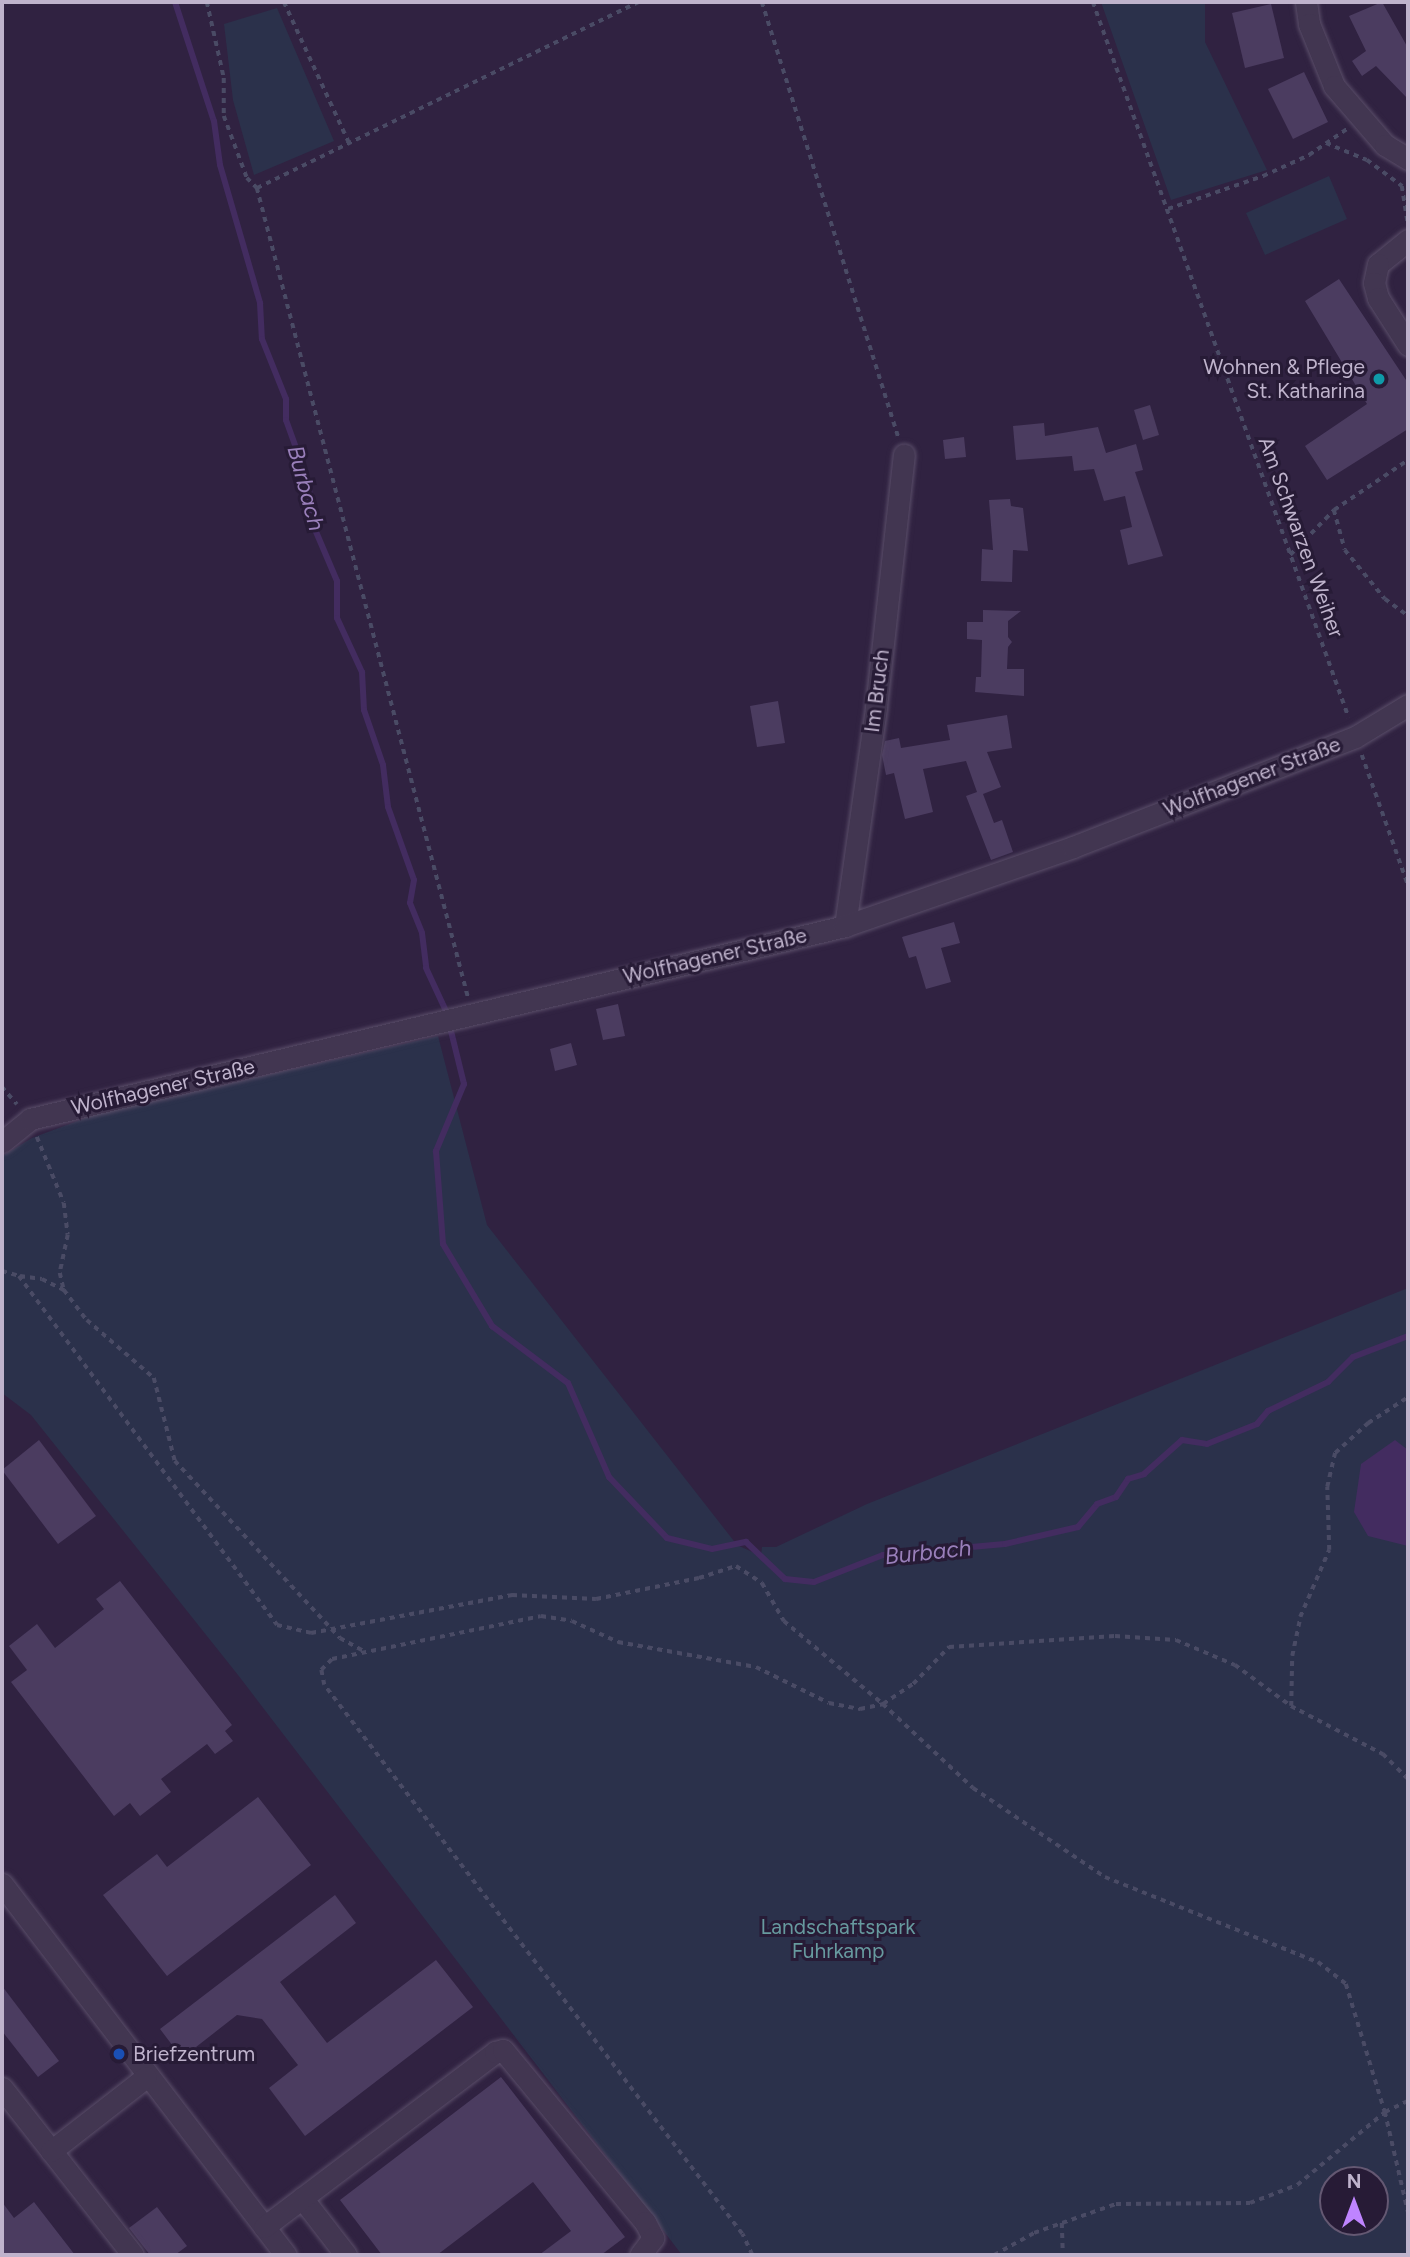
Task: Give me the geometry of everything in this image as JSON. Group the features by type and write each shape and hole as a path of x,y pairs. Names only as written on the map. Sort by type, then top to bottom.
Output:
{"street":[{"path":"1307,2 1309,24 1334,86 1385,145 1408,159"},
{"path":"1408,240 1378,264 1374,282 1378,298 1408,345"},
{"name":"Im Bruch","path":"845,926 876,707 904,455"},
{"name":"Wolfhagener Straße","path":"2,1142 30,1119 845,926 1073,847 1355,737 1408,705"},
{"path":"2,1884 146,2077 286,2255"},
{"path":"264,2227 495,2052 503,2050 645,2222 653,2238 640,2255"},
{"path":"51,2151 146,2077"},
{"path":"2,2088 133,2255"},
{"path":"302,2198 346,2255"}],"path":[{"path":"207,2 223,78 224,116 247,178 257,188 472,1013"},
{"path":"284,2 350,145"},
{"path":"257,188 350,145 638,2"},
{"path":"762,2 904,455"},
{"name":"Am Schwarzen Weiher","path":"1093,2 1408,885"},
{"path":"1168,209 1263,176 1326,143 1361,120"},
{"path":"1326,143 1367,160 1402,186 1408,224"},
{"path":"1290,555 1334,510 1408,460"},
{"path":"1334,510 1345,550 1385,598 1408,616"},
{"path":"30,1119 64,1203 68,1235 60,1272 64,1290"},
{"path":"2,1271 43,1279 64,1290 87,1320 154,1378 175,1461 332,1628 364,1652"},
{"path":"19,1276 277,1625 311,1633 512,1595 596,1599 699,1578 736,1566 762,1583 784,1620 883,1704 973,1788 1105,1877 1318,1962 1346,1984 1385,2112 1408,2212"},
{"path":"1291,1706 1292,1657 1300,1617 1329,1550 1327,1487 1335,1453 1368,1423 1408,1397"},
{"path":"752,2255 734,2223 324,1685 321,1670 332,1659 541,1616 572,1621 618,1642 756,1667 829,1703 860,1709 883,1704 913,1684 949,1647 1115,1636 1176,1640 1235,1665 1291,1706 1383,1754 1408,1779"},
{"path":"994,2255 1062,2223 1116,2204 1250,2203 1297,2185 1385,2112 1408,2101"},
{"path":"1062,2223 1063,2255"}],"green space":[{"path":"1101,2 1205,2 1205,42 1267,170 1171,200"},
{"path":"277,8 334,141 254,175 233,100 224,24"},
{"path":"1329,176 1347,219 1265,255 1246,213"},
{"name":"Landschaftspark Fuhrkamp","path":"438,1036 487,1225 737,1545 761,1556 762,1547 776,1547 867,1504 1408,1288 1408,2255 682,2255 238,1675 31,1415 2,1393 2,1156 32,1138 96,1114"}],"shaded area":[{"path":"1395,1440 1408,1450 1408,1546 1368,1536 1354,1512 1361,1464"}],"building":[{"path":"1382,2 1408,48 1408,99 1376,66 1362,76 1352,61 1366,51 1349,16"},
{"path":"1271,4 1284,58 1245,68 1232,13"},
{"path":"1304,72 1328,122 1293,139 1268,89"},
{"name":"Wohnen & Pflege St. Katharina","path":"1339,279 1408,383 1408,429 1327,480 1305,446 1367,404 1305,301"},
{"path":"1150,405 1159,435 1143,440 1134,410"},
{"path":"1044,423 1045,436 1098,427 1106,453 1136,444 1143,470 1135,472 1163,556 1128,565 1120,530 1132,527 1125,496 1104,501 1094,469 1074,471 1072,456 1016,460 1013,426"},
{"path":"964,437 966,457 945,459 943,440"},
{"path":"1010,499 1011,506 1023,508 1028,551 1013,550 1012,582 981,581 982,549 993,550 989,500"},
{"path":"983,610 1021,611 1008,621 1008,637 1012,642 1008,647 1007,669 1024,669 1024,696 975,692 976,677 981,677 982,640 967,639 967,622 983,622"},
{"path":"778,701 785,743 757,747 750,706"},
{"path":"1007,715 1012,748 987,752 1001,787 983,794 994,823 1002,820 1013,852 991,860 966,796 977,792 966,761 923,769 933,812 905,819 894,773 886,775 882,755 885,741 899,738 901,748 950,740 947,725"},
{"path":"954,922 960,943 941,948 951,982 926,989 916,956 909,958 902,937"},
{"path":"618,1004 625,1036 603,1040 596,1009"},
{"path":"571,1043 577,1065 555,1071 550,1049"},
{"path":"39,1440 96,1516 58,1544 2,1470"},
{"path":"120,1581 232,1725 225,1731 233,1741 215,1754 207,1744 161,1779 171,1792 140,1816 130,1803 114,1816 11,1682 27,1670 9,1646 37,1624 55,1648 104,1609 96,1599"},
{"path":"258,1797 311,1865 167,1976 103,1895 157,1854 167,1867"},
{"path":"335,1895 356,1923 280,1982 327,2043 436,1960 473,2007 305,2136 269,2088 298,2065 262,2019 237,2015 182,2058 160,2029"},
{"path":"2,1986 59,2061 38,2077 2,2031"},
{"path":"501,2077 625,2237 601,2255 539,2255 571,2231 533,2182 437,2255 382,2255 340,2200"},
{"path":"2,2202 14,2218 34,2202 75,2255 2,2255"},
{"path":"157,2207 187,2246 175,2255 150,2255 129,2228"}],"waterway":[{"name":"Burbach","path":"175,2 214,121 220,165 260,303 262,339 286,399 286,420 309,484 311,520 337,581 337,618 362,672 364,710 383,765 388,807 414,880 410,903 422,933 426,968 445,1009"},
{"name":"Burbach","path":"450,1027 464,1084 436,1151 443,1244 492,1326 568,1383 609,1477 667,1538 712,1549 746,1542 785,1579 814,1582 883,1555 1005,1544 1078,1527 1097,1504 1116,1497 1128,1479 1144,1474 1182,1440 1207,1444 1257,1424 1268,1411 1328,1382 1353,1357 1408,1336"}],"place":[{"name":"Wohnen & Pflege St. Katharina","path":"1379,379"},
{"name":"Briefzentrum","path":"119,2054"}]}
